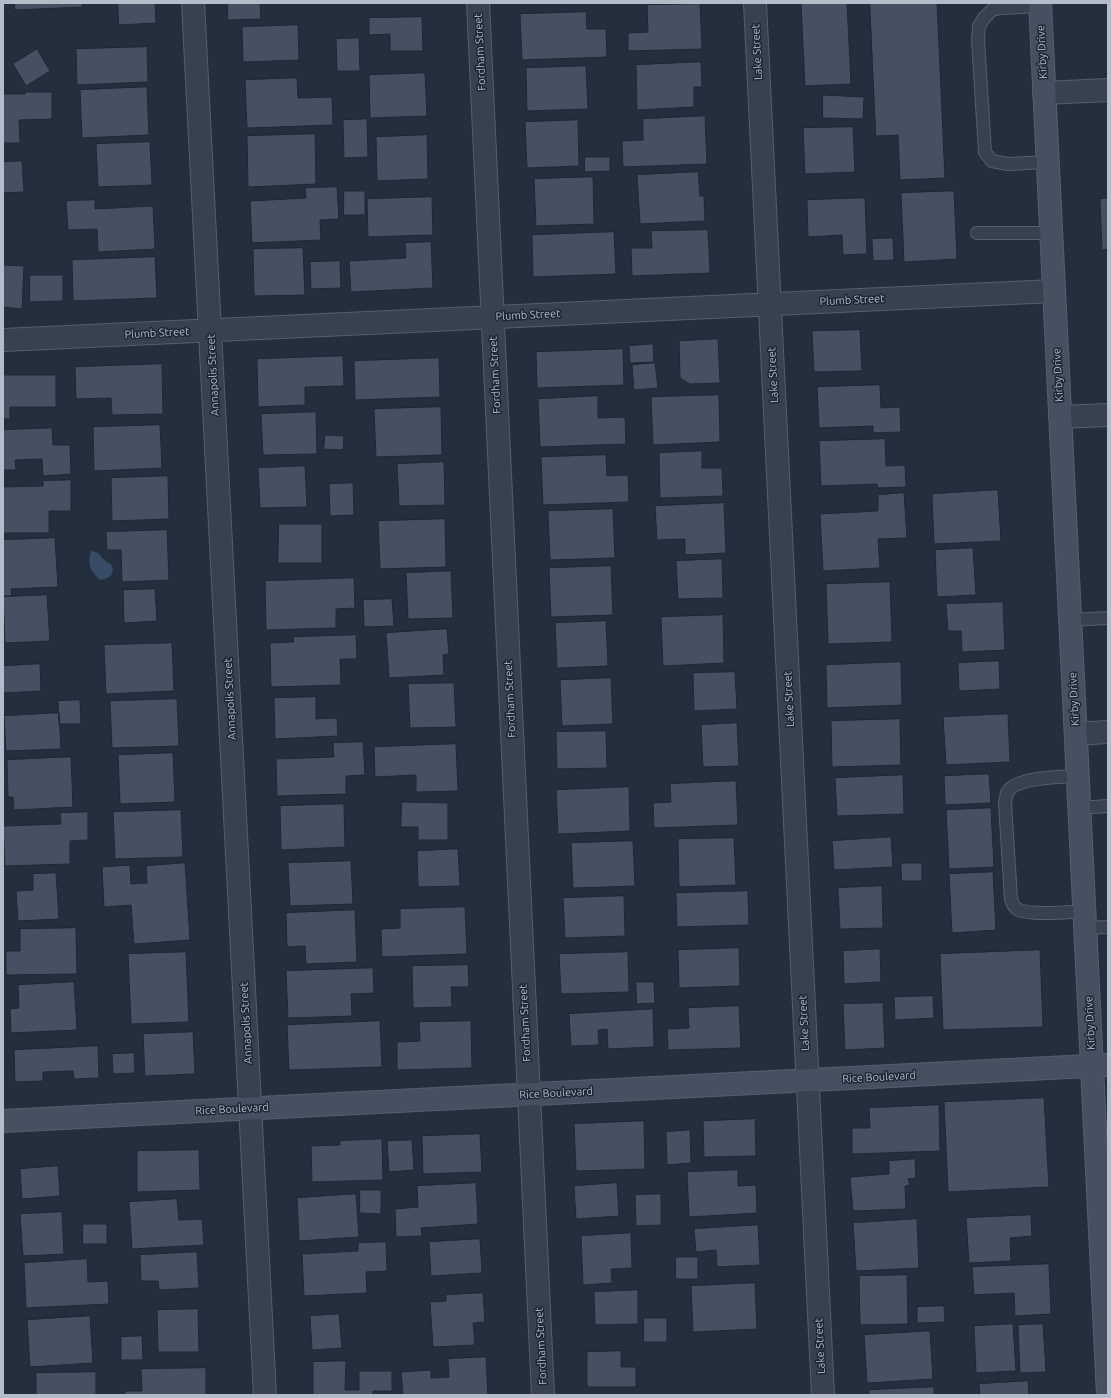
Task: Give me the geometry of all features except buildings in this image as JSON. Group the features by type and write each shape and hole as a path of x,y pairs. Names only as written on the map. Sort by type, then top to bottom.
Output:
{"main road":[{"name":"Kirby Drive","path":"1040,4 1084,920 1100,1066 1108,1386"},
{"name":"Rice Boulevard","path":"3,1121 1100,1066"}],"street":[{"name":"Annapolis Street","path":"193,3 265,1395"},
{"name":"Fordham Street","path":"478,3 543,1395"},
{"name":"Lake Street","path":"755,3 823,1395"},
{"path":"1044,93 1108,90"},
{"name":"Plumb Street","path":"3,340 1054,291"},
{"path":"1060,417 1108,415"},
{"path":"1076,734 1108,732"}],"lane":[{"path":"1040,4 992,10 979,26 978,40 985,152 992,161 1008,164 1047,162"},
{"path":"977,233 1051,233"},
{"path":"1070,620 1108,618"},
{"path":"1077,776 1028,780 1016,784 1007,792 1005,803 1011,899 1017,909 1084,920 1108,927"},
{"path":"1079,808 1108,806"}],"water":[{"path":"91,551 98,553 107,563 110,563 113,573 109,577 100,580 94,573 89,564"}]}
